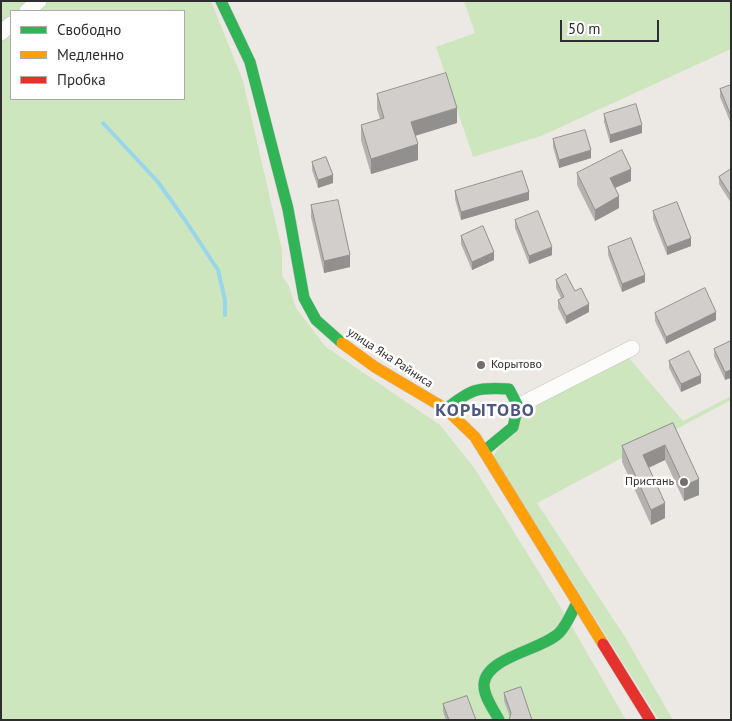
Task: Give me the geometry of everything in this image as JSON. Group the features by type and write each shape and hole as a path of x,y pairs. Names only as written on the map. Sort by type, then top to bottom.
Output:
{"street":[{"path":"28,10 38,1"},
{"name":"улица Яна Райниса","path":"221,1 250,62 288,209 304,298 316,320 336,339 375,367 446,409 475,436 650,720"},
{"path":"518,406 632,348"},
{"path":"446,409 468,391 482,386 508,388 518,406 512,427 484,451"},
{"path":"499,720 484,686 485,676 494,666 536,647 558,634 577,603"}],"green space":[{"path":"1,1 211,1 243,81 282,250 282,276 289,286 296,308 326,347 440,425 475,469 561,608 626,720 1,720"},
{"path":"464,1 731,1 731,49 541,136 473,157 436,47 475,33"},
{"path":"628,357 683,421 731,396 731,400 537,503 625,637 673,720 659,720 493,456 526,411"}],"building":[{"path":"446,73 457,108 411,122 418,144 371,159 361,125 384,118 377,94"},
{"path":"731,85 731,116 720,89"},
{"path":"636,104 642,125 610,135 604,114"},
{"path":"585,130 591,150 559,160 553,139"},
{"path":"622,150 631,169 610,178 619,196 595,210 577,173"},
{"path":"326,157 333,175 318,180 312,162"},
{"path":"731,169 731,196 719,177"},
{"path":"522,171 529,192 461,212 455,191"},
{"path":"338,200 350,255 324,261 311,205"},
{"path":"677,202 691,238 667,247 653,211"},
{"path":"538,211 552,247 529,256 515,220"},
{"path":"483,226 494,252 472,262 461,236"},
{"path":"631,238 645,275 622,284 608,247"},
{"path":"566,274 575,291 581,288 589,304 566,316 558,300 564,297 556,280"},
{"path":"705,288 716,312 666,337 655,313"},
{"path":"731,341 731,370 725,372 714,349"},
{"path":"689,351 701,375 681,384 669,361"},
{"path":"673,423 699,479 684,486 665,445 643,455 665,503 651,510 622,446"},
{"path":"521,687 532,720 509,720 511,713 504,693"},
{"path":"467,696 476,720 449,720 443,704"}],"waterway":[{"path":"103,123 158,182 218,270 225,300 225,315"}],"traffic: fast":[{"path":"221,1 250,62 288,209 304,298 316,320 342,343"},
{"path":"446,409 468,393 489,388 509,389 518,406 513,427 484,451"},
{"path":"499,720 485,693 484,684 487,675 504,660 551,639 559,633 567,623 577,603"}],"traffic: slow":[{"path":"342,343 375,367 446,409 475,437 603,644"}],"traffic: jam":[{"path":"603,644 650,720"}],"place":[{"name":"Корытово","path":"481,365"},
{"name":"Пристань","path":"684,482"}],"district":[{"name":"КОРЫТОВО","path":"485,411"}]}
